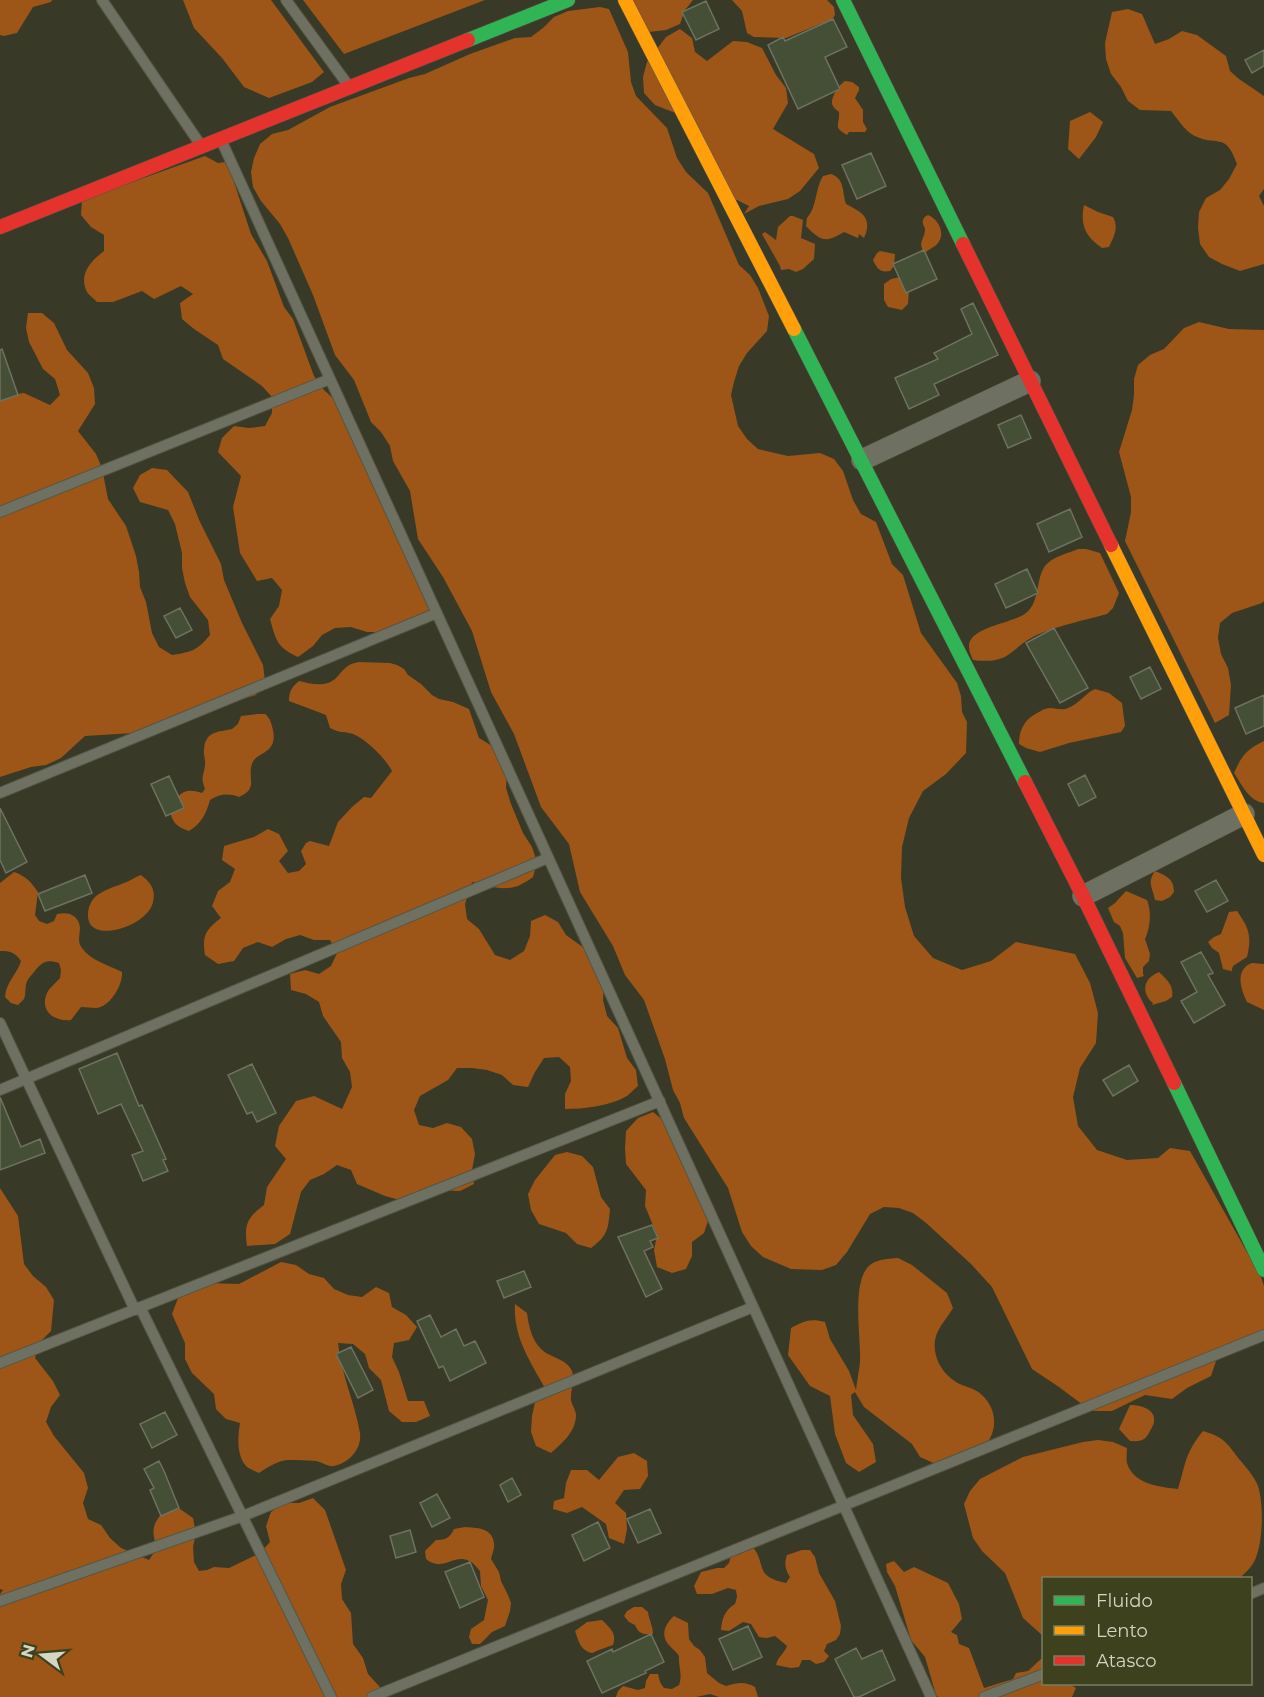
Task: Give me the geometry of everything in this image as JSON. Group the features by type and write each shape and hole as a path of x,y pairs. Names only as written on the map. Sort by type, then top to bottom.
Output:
{"street":[{"path":"0,226 568,0"},
{"path":"625,0 1083,896 1264,1270"},
{"path":"843,0 1264,855"},
{"path":"862,460 1030,381"},
{"path":"1083,896 1244,814"}],"lane":[{"path":"102,0 202,146"},
{"path":"286,0 350,87"},
{"path":"220,139 931,1697"},
{"path":"0,512 330,379"},
{"path":"0,793 437,614"},
{"path":"0,1090 548,858"},
{"path":"0,1023 137,1309 243,1516 331,1697"},
{"path":"0,1363 660,1101"},
{"path":"0,1600 243,1516 753,1307"},
{"path":"372,1697 1264,1335"},
{"path":"984,1697 1042,1675"}],"shaded area":[{"path":"0,0 52,0 33,7 17,33 4,36 0,35"},
{"path":"183,0 271,0 324,72 312,82 269,98 244,87 222,58 194,28"},
{"path":"303,0 485,0 344,54"},
{"path":"633,0 693,0 685,10 680,24 666,30 649,32"},
{"path":"732,0 827,0 834,7 835,15 831,21 786,38 754,37 747,33 742,11"},
{"path":"600,7 609,9 628,52 631,82 636,96 667,128 677,158 686,172 708,193 739,265 750,275 758,288 769,316 767,331 747,353 739,366 734,382 731,395 738,426 758,449 788,456 820,453 834,459 843,471 853,500 861,514 876,522 892,564 903,575 921,633 957,683 962,712 967,722 966,753 946,774 923,791 909,818 902,847 901,878 905,907 914,936 933,958 962,970 991,961 1016,942 1075,954 1090,983 1098,1013 1096,1043 1080,1068 1073,1097 1078,1126 1097,1150 1127,1160 1158,1158 1170,1148 1190,1151 1261,1277 1264,1286 1264,1334 1217,1358 1211,1376 1187,1388 1172,1399 1145,1395 1112,1411 1091,1411 1032,1369 992,1287 971,1264 913,1213 899,1208 884,1207 870,1214 847,1252 836,1265 822,1270 791,1269 763,1257 751,1246 742,1232 728,1188 684,1118 644,1000 625,975 613,946 580,892 569,844 541,807 514,734 491,692 472,631 443,577 418,539 410,491 393,461 390,446 371,422 354,380 335,355 313,295 288,238 253,187 251,172 254,158 260,144 272,134 288,130 330,107 425,74 470,54 515,38 531,37 554,17 568,11"},
{"path":"1128,9 1142,14 1155,44 1182,31 1197,35 1226,56 1230,71 1264,96 1264,189 1259,196 1264,206 1264,264 1240,271 1209,257 1200,244 1199,212 1206,198 1220,190 1237,164 1233,154 1224,143 1201,139 1193,135 1171,111 1140,110 1128,101 1111,74 1106,59 1105,43 1112,12"},
{"path":"680,29 692,38 695,52 707,61 733,41 747,42 762,48 776,75 786,88 788,103 773,129 814,154 819,168 800,191 788,199 759,206 744,214 749,206 735,199 683,116 655,105 644,93 643,77 647,62 666,37"},
{"path":"845,81 852,82 859,87 855,98 863,110 863,122 867,129 865,132 849,132 847,135 838,127 839,112 833,106 832,101 836,91"},
{"path":"1090,112 1103,122 1096,137 1079,159 1068,149 1070,121"},
{"path":"205,156 218,163 226,162 251,234 267,261 284,307 293,319 314,376 335,400 430,606 425,621 413,629 398,632 367,632 351,627 335,628 322,635 313,646 298,657 281,646 270,619 279,606 282,590 272,578 257,581 240,553 233,507 241,476 218,452 222,438 234,426 249,428 265,426 272,413 272,397 262,386 223,359 218,345 182,319 180,303 193,294 181,286 154,299 142,291 113,302 97,302 87,292 85,274 87,268 104,251 104,235 91,227 81,215 82,200"},
{"path":"831,174 841,182 846,204 864,216 867,225 864,238 859,234 858,238 844,232 824,239 806,226 820,181 823,176"},
{"path":"1084,205 1113,217 1116,228 1109,247 1102,248 1091,239 1085,230"},
{"path":"928,215 938,223 941,235 937,244 926,252 923,251 921,242 925,232 924,217"},
{"path":"790,216 803,220 801,238 815,244 814,259 796,272 789,269 781,270 762,234 765,232 776,240 778,227"},
{"path":"880,251 895,254 894,266 890,271 879,269 873,260"},
{"path":"900,277 909,289 908,304 902,310 888,307 884,300 884,284"},
{"path":"28,313 42,313 54,323 67,350 88,373 94,388 95,404 78,431 96,454 102,468 108,499 126,526 136,556 140,587 146,602 152,633 159,647 172,655 184,653 197,648 210,635 208,620 190,597 185,583 182,553 175,524 168,510 140,502 133,488 140,475 152,468 167,470 188,492 221,564 224,580 242,623 263,665 265,681 256,695 133,733 85,736 61,758 46,765 31,767 0,777 0,393 9,395 24,393 50,405 60,395 55,379 43,369 29,342 26,328"},
{"path":"1199,322 1229,329 1264,330 1264,601 1232,613 1220,623 1218,638 1231,685 1229,715 1215,723 1125,541 1131,512 1131,497 1119,452 1132,410 1134,379 1138,365 1150,355 1164,349 1184,328"},
{"path":"1078,549 1100,553 1119,593 1113,608 1107,614 1039,634 1010,654 996,660 973,660 970,654 970,640 983,630 1026,613 1034,602 1041,573 1048,563 1054,558"},
{"path":"359,662 397,665 432,695 469,709 479,738 492,746 507,772 506,788 511,804 537,862 533,877 514,887 496,888 472,882 465,904 467,919 479,929 495,955 510,960 524,951 530,936 531,921 545,915 558,922 566,935 591,953 604,984 603,1000 607,1016 618,1028 627,1058 636,1070 638,1086 627,1096 605,1105 565,1109 565,1094 571,1081 570,1067 559,1057 544,1058 528,1087 513,1085 502,1075 487,1070 457,1068 448,1080 420,1096 414,1110 419,1125 433,1128 447,1123 461,1127 472,1139 475,1154 472,1170 474,1184 460,1191 429,1190 400,1200 357,1184 351,1170 337,1165 310,1180 301,1192 290,1234 275,1244 247,1246 248,1222 264,1205 267,1187 286,1159 275,1146 279,1126 296,1101 314,1096 342,1109 352,1087 350,1072 342,1058 341,1042 323,1016 319,1002 306,994 291,990 290,974 305,970 319,974 331,966 337,953 330,940 314,940 300,935 286,939 272,947 258,942 243,948 234,961 218,964 205,955 204,943 208,930 221,918 212,906 218,891 230,882 235,869 222,860 224,846 254,837 268,829 279,834 288,851 279,861 288,873 299,871 306,864 301,851 306,843 310,841 329,846 338,822 364,797 371,798 392,771 380,755 364,740 353,734 330,728 326,715 289,701 291,690 299,681 328,683 348,666"},
{"path":"1095,689 1109,693 1122,703 1125,726 1121,732 1040,752 1019,744 1023,726 1032,716 1046,708 1068,708"},
{"path":"265,714 268,718 274,738 270,748 252,764 249,790 239,797 224,795 210,800 203,818 189,831 178,826 173,821 170,809 176,799 186,791 202,793 205,789 204,750 207,739 217,732 232,729 238,724 241,716"},
{"path":"1264,741 1264,803 1250,796 1234,773 1246,753"},
{"path":"1155,871 1169,878 1174,888 1170,897 1162,901 1155,900 1152,888 1151,879"},
{"path":"14,872 28,880 38,892 35,915 39,921 47,924 54,921 57,914 73,915 80,925 79,940 86,952 122,972 118,989 106,1004 96,1008 81,1007 71,1020 59,1019 50,1014 45,1005 45,999 48,991 60,978 61,970 59,963 51,961 42,964 29,978 24,999 18,1005 11,1003 5,997 7,987 21,961 12,953 0,951 0,883"},
{"path":"141,875 152,886 154,893 149,911 130,925 118,929 106,931 90,924 88,914 95,897"},
{"path":"1126,891 1147,900 1150,910 1145,939 1150,954 1149,961 1143,967 1144,976 1137,978 1125,958 1123,933 1120,926 1114,922 1108,908"},
{"path":"1237,911 1247,927 1249,943 1247,957 1233,966 1231,973 1223,969 1219,953 1208,942 1221,934 1229,912"},
{"path":"1252,963 1264,964 1264,1010 1247,1002 1242,991 1241,974"},
{"path":"1159,972 1171,986 1172,997 1152,1005 1145,990 1150,978"},
{"path":"653,1112 664,1121 709,1218 704,1233 692,1242 692,1256 686,1269 672,1273 657,1267 654,1250 657,1235 645,1206 646,1190 626,1164 626,1131 638,1118"},
{"path":"567,1152 582,1156 593,1167 601,1197 610,1209 606,1232 591,1248 577,1244 566,1233 539,1224 531,1210 528,1194 535,1180 555,1155"},
{"path":"0,1188 18,1216 24,1264 46,1287 54,1300 51,1331 39,1343 35,1358 53,1381 60,1395 51,1407 46,1422 54,1436 84,1473 88,1488 83,1503 88,1519 101,1525 121,1548 149,1560 157,1548 153,1532 157,1519 165,1510 180,1509 193,1518 196,1533 193,1547 194,1562 199,1571 214,1567 229,1568 260,1553 270,1542 266,1526 271,1512 283,1503 299,1503 313,1498 325,1510 346,1570 341,1584 342,1599 351,1613 353,1644 363,1658 368,1674 389,1697 0,1697 0,1594 3,1590 0,1589"},
{"path":"898,1258 912,1265 947,1293 953,1308 935,1338 937,1360 950,1378 977,1391 989,1403 994,1416 993,1430 987,1443 978,1451 938,1465 920,1457 912,1444 864,1407 855,1392 851,1395 853,1415 873,1444 876,1462 859,1472 846,1463 835,1434 830,1396 810,1386 788,1355 791,1328 807,1321 825,1322 830,1339 849,1371 856,1390 860,1362 858,1300 862,1277 873,1263"},
{"path":"281,1262 296,1265 309,1274 324,1278 334,1289 348,1295 362,1297 376,1287 389,1293 392,1307 406,1315 417,1327 409,1340 394,1343 392,1357 408,1401 424,1401 430,1416 416,1422 402,1422 389,1411 381,1380 369,1368 365,1354 353,1344 338,1343 360,1433 357,1450 345,1462 334,1466 316,1461 288,1460 276,1463 259,1473 246,1466 239,1451 240,1423 226,1419 216,1409 214,1394 192,1373 185,1359 185,1343 172,1314 178,1298 191,1289 207,1283 239,1284"},
{"path":"515,1304 527,1313 535,1341 543,1351 561,1360 571,1369 572,1373 571,1399 576,1413 574,1427 568,1437 551,1453 536,1446 531,1432 535,1402 546,1390 520,1338"},
{"path":"1130,1405 1147,1408 1153,1415 1153,1425 1145,1439 1141,1441 1130,1441 1119,1429"},
{"path":"1203,1431 1220,1438 1250,1472 1258,1486 1261,1503 1261,1534 1258,1553 1250,1567 1241,1577 1042,1577 1042,1635 1023,1618 1005,1573 982,1551 973,1538 964,1504 970,1491 980,1479 1023,1457 1098,1440 1113,1442 1127,1448 1127,1463 1130,1470 1141,1480 1178,1489 1189,1452"},
{"path":"634,1453 647,1461 648,1476 640,1489 624,1490 615,1503 626,1513 627,1529 624,1544 609,1538 606,1524 582,1507 567,1513 553,1509 554,1501 564,1498 571,1470 587,1470 599,1480 618,1457"},
{"path":"465,1527 483,1529 493,1538 494,1547 491,1559 499,1572 511,1603 505,1626 492,1632 480,1644 472,1644 469,1637 471,1629 484,1620 488,1600 481,1586 480,1571 464,1559 438,1564 426,1559 425,1551 436,1540 447,1538 454,1529"},
{"path":"751,1545 764,1573 775,1580 786,1583 790,1577 786,1566 787,1555 810,1550 815,1557 819,1573 835,1601 841,1626 836,1640 827,1644 824,1651 829,1656 824,1662 816,1664 810,1660 802,1660 799,1667 791,1668 776,1665 787,1646 775,1636 759,1637 751,1624 743,1622 729,1631 721,1630 725,1615 735,1604 736,1590 728,1588 712,1594 697,1594 694,1586 701,1572 724,1568 731,1556"},
{"path":"894,1561 904,1572 914,1567 948,1583 959,1604 962,1619 951,1632 957,1635 959,1644 969,1648 984,1688 1013,1679 1016,1673 1028,1671 1042,1658 1042,1685 1072,1685 1076,1688 1072,1697 938,1697 925,1657 911,1640 886,1564"},
{"path":"634,1607 642,1607 648,1612 653,1634 640,1632 624,1616"},
{"path":"674,1616 688,1623 689,1639 705,1657 707,1673 726,1686 741,1683 751,1685 755,1687 758,1697 719,1697 710,1694 696,1697 616,1697 623,1686 638,1690 645,1688 650,1674 658,1674 664,1688 672,1689 679,1685 681,1678 679,1656 664,1636 666,1625"},
{"path":"602,1620 613,1634 613,1645 592,1653 588,1652 581,1645 575,1631 587,1622"}],"building":[{"path":"706,1 719,29 696,40 682,12"},
{"path":"833,19 847,47 825,57 840,89 798,109 768,45 783,37 785,41"},
{"path":"1264,50 1264,66 1252,73 1245,60"},
{"path":"871,153 886,186 857,199 842,165"},
{"path":"924,250 937,279 906,293 893,264"},
{"path":"973,303 998,355 934,384 939,395 909,409 895,378 938,359 934,353 972,334 961,309"},
{"path":"2,349 18,395 0,401 0,350"},
{"path":"1021,415 1031,438 1008,448 998,425"},
{"path":"1070,509 1082,537 1049,552 1037,524"},
{"path":"1027,569 1038,593 1006,608 995,584"},
{"path":"180,608 192,630 176,638 164,616"},
{"path":"1054,628 1088,688 1060,703 1026,643"},
{"path":"1150,667 1161,689 1141,699 1130,677"},
{"path":"1264,695 1264,726 1246,734 1235,708"},
{"path":"1085,775 1096,797 1079,806 1068,784"},
{"path":"169,776 184,808 166,816 151,784"},
{"path":"0,808 27,862 6,873 0,860"},
{"path":"85,875 92,893 45,911 38,894"},
{"path":"1216,880 1228,901 1207,912 1195,891"},
{"path":"1201,952 1213,973 1208,975 1225,1005 1194,1023 1181,1001 1197,992 1181,962"},
{"path":"117,1053 139,1106 142,1105 166,1159 163,1160 168,1171 143,1181 132,1155 143,1151 121,1104 98,1114 79,1069"},
{"path":"252,1064 276,1113 257,1122 252,1112 247,1114 228,1075"},
{"path":"1129,1065 1138,1081 1113,1096 1103,1080"},
{"path":"0,1097 21,1147 40,1139 45,1153 0,1170"},
{"path":"652,1225 658,1238 650,1241 653,1247 644,1251 662,1289 646,1297 618,1237"},
{"path":"524,1271 531,1287 504,1298 497,1281"},
{"path":"430,1315 441,1337 456,1329 464,1346 475,1341 486,1363 450,1381 443,1366 439,1368 417,1321"},
{"path":"351,1347 373,1390 358,1398 336,1354"},
{"path":"165,1412 177,1435 152,1448 140,1424"},
{"path":"159,1461 179,1508 161,1516 150,1490 154,1488 144,1469"},
{"path":"512,1478 521,1495 508,1502 500,1485"},
{"path":"437,1494 450,1518 432,1527 420,1503"},
{"path":"650,1509 661,1533 638,1543 627,1519"},
{"path":"598,1522 610,1548 584,1561 572,1535"},
{"path":"410,1530 416,1552 396,1558 390,1536"},
{"path":"470,1562 484,1597 460,1608 445,1572"},
{"path":"748,1626 762,1657 733,1670 719,1639"},
{"path":"651,1634 664,1662 602,1693 587,1661 612,1649 613,1652"},
{"path":"856,1648 862,1659 882,1650 895,1680 859,1697 854,1697 835,1659"}],"traffic: fast":[{"path":"468,40 568,0"},
{"path":"843,0 963,244"},
{"path":"794,329 1025,782"},
{"path":"1174,1083 1264,1270"}],"traffic: slow":[{"path":"625,0 794,329"},
{"path":"1111,545 1264,855"}],"traffic: jam":[{"path":"0,227 468,40"},
{"path":"963,244 1111,545"},
{"path":"1025,782 1174,1083"}]}
